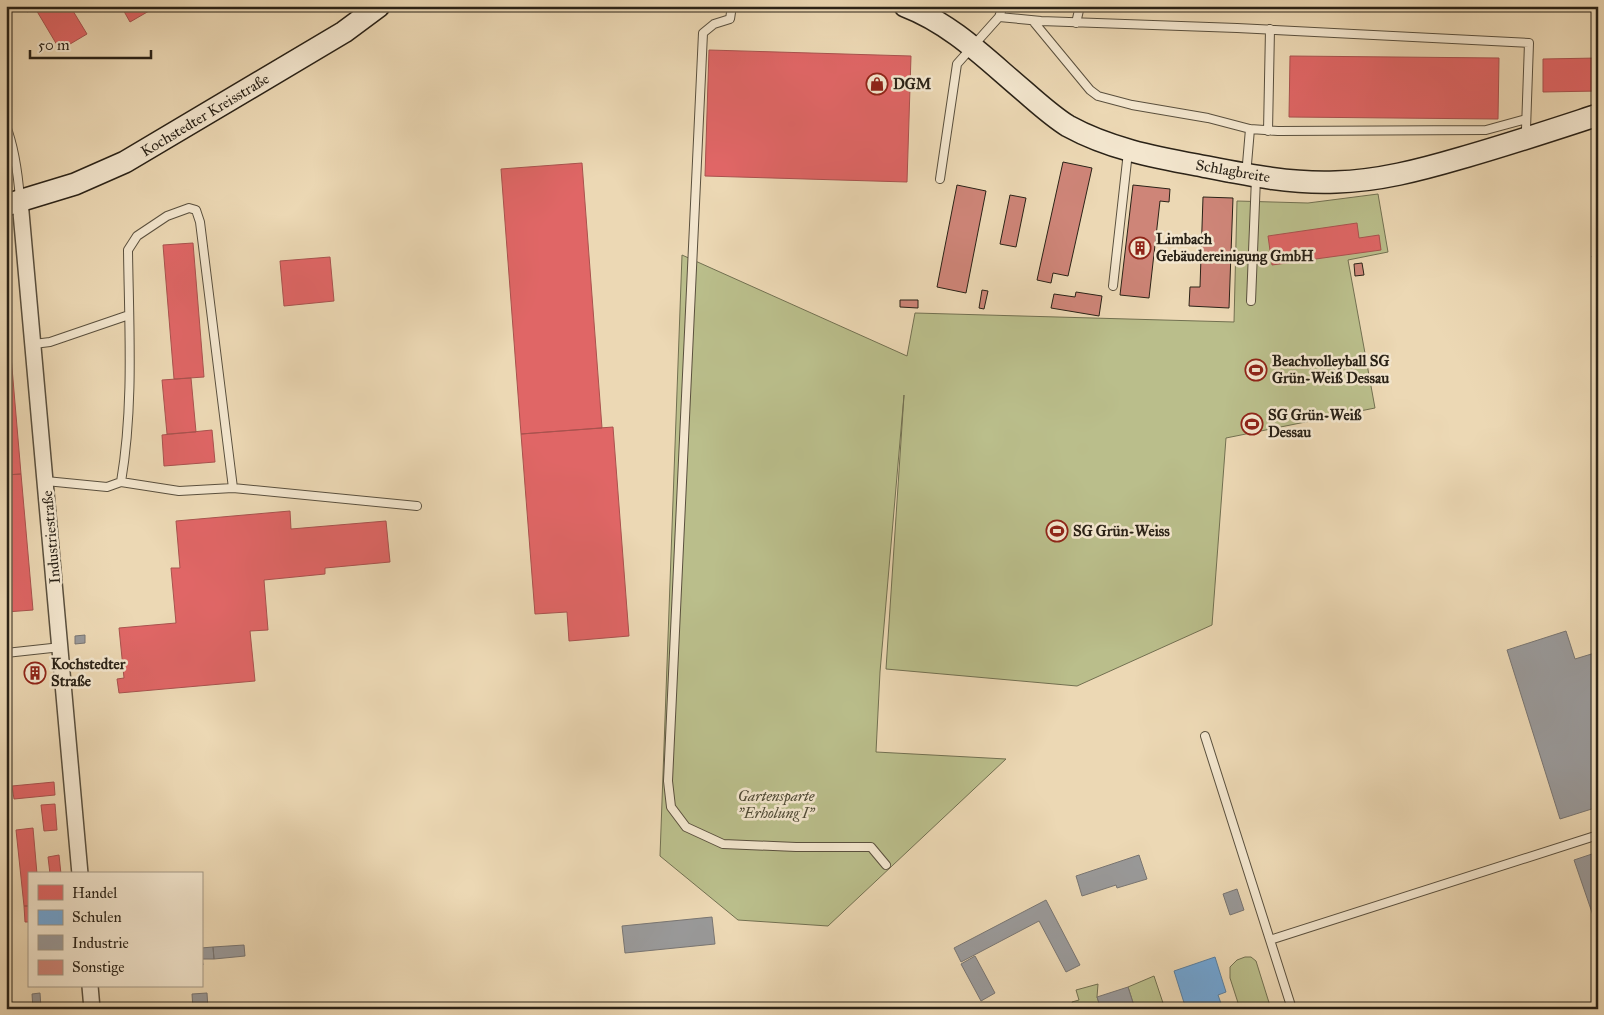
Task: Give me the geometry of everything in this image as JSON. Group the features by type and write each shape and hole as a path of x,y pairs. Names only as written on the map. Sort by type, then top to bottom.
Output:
{"street":[{"name":"Kochstedter Kreisstraße","path":"13,203 75,184 125,162 337,36 379,6"},
{"name":"Schlagbreite","path":"905,6 931,18 972,46 1056,118 1086,135 1128,150 1164,159 1250,175 1314,182 1357,181 1383,177 1441,164 1528,128 1598,116"},
{"name":"Industriestraße","path":"13,203 34,344 80,872"},
{"path":"90,988 92,1009"}],"lane":[{"path":"732,6 730,19 714,24 702,34 668,771 671,807 686,827 723,844 796,847 870,847 886,865"},
{"path":"940,179 957,64 999,17 1003,6"},
{"path":"1076,23 1080,6"},
{"path":"999,17 1033,21 1270,29 1529,43 1528,128 1364,132 1250,129 1208,118 1132,105 1098,96 1090,90 1033,21"},
{"path":"1268,130 1270,29"},
{"path":"6,126 11,139 18,178 13,203"},
{"path":"1250,129 1247,164 1250,175 1251,302"},
{"path":"1113,286 1128,150"},
{"path":"121,482 126,457 129,388 128,250 136,236 167,216 189,208 196,210 200,222 233,488"},
{"path":"34,344 50,342 129,315"},
{"path":"46,481 107,487 121,482 179,491 233,488 417,506"},
{"path":"6,654 61,647"},
{"path":"1205,736 1292,1009"},
{"path":"1270,940 1598,835"}],"green space":[{"name":"Gartensparte \"Erholung I\"","path":"1378,194 1388,252 1348,260 1375,408 1226,438 1212,625 1077,686 886,669 904,395 880,672 876,752 1006,759 828,926 738,920 660,856 682,255 907,356 915,313 1234,322 1237,201 1308,203"},
{"path":"1251,957 1256,961 1271,1009 1240,1009 1230,978 1230,967 1237,960"},
{"path":"1154,976 1165,1009 1135,1009 1128,987"},
{"path":"1098,984 1097,997 1101,1009 1074,1009 1072,1002 1079,1000 1076,990"}],"building: Handel":[{"path":"24,6 70,6 87,34 60,50 35,8 27,12"},
{"path":"121,6 146,6 149,11 130,22"},
{"path":"709,50 911,56 907,182 705,176"},
{"path":"1290,56 1499,58 1498,119 1289,117"},
{"path":"1598,58 1598,91 1543,92 1543,59"},
{"path":"582,163 602,428 521,434 501,169"},
{"path":"1357,223 1359,238 1379,235 1381,250 1272,265 1268,236"},
{"path":"193,243 204,377 174,379 163,245"},
{"path":"330,257 334,301 284,306 280,261"},
{"path":"6,356 11,356 21,474 6,475"},
{"path":"191,378 196,432 167,434 162,380"},
{"path":"613,427 629,636 569,641 567,612 535,614 521,434"},
{"path":"212,430 215,462 164,466 162,435"},
{"path":"21,474 33,610 6,612 6,475"},
{"path":"290,511 291,529 386,521 390,562 325,568 325,574 264,580 268,630 250,631 255,681 119,693 117,679 124,678 119,628 176,623 171,568 180,568 176,521"},
{"path":"54,782 55,795 14,799 12,786"},
{"path":"55,804 57,830 44,831 41,805"},
{"path":"33,828 37,872 28,872 28,906 24,906 16,830"},
{"path":"59,855 61,872 50,872 48,857"},
{"path":"24,906 28,906 28,922 25,922"}],"building: Schulen":[{"path":"1215,957 1226,992 1218,995 1223,1009 1186,1009 1174,971"}],"building: Industrie":[{"path":"1566,631 1575,659 1598,652 1598,807 1560,819 1507,650"},
{"path":"85,635 85,643 75,644 75,636"},
{"name":"Kochstedter Straße","path":"42,668 43,676 29,678 28,670"},
{"path":"1598,852 1598,930 1574,860"},
{"path":"1139,855 1147,879 1117,888 1116,885 1082,896 1076,876"},
{"path":"1237,889 1244,910 1230,915 1223,894"},
{"path":"1046,900 1080,965 1066,972 1039,921 961,962 954,948"},
{"path":"712,917 715,944 625,953 622,926"},
{"path":"244,945 245,956 214,959 213,947"},
{"path":"213,947 214,959 202,959 202,948"},
{"path":"975,956 995,993 981,1001 961,964"},
{"path":"1128,987 1135,1009 1101,1009 1097,997"},
{"path":"40,993 41,1008 33,1009 32,994"},
{"path":"207,993 208,1009 193,1009 192,994"}],"building: Sonstige":[{"path":"1063,162 1092,168 1068,276 1053,273 1051,283 1037,280"},
{"path":"957,185 986,191 966,293 937,287"},
{"name":"Limbach Gebäudereinigung GmbH","path":"1133,185 1170,189 1169,202 1160,201 1149,298 1120,295"},
{"path":"1010,195 1026,198 1016,247 1000,244"},
{"path":"1203,197 1233,198 1229,308 1189,306 1190,287 1200,287"},
{"path":"1597,254 1598,273 1592,256"},
{"path":"1362,263 1364,275 1355,276 1354,264"},
{"path":"982,290 988,291 984,309 979,308"},
{"path":"1076,292 1102,296 1099,316 1051,308 1054,294 1075,297"},
{"path":"900,300 918,300 918,308 900,307"}],"place":[{"name":"DGM","path":"877,84"},
{"name":"Limbach Gebäudereinigung GmbH","path":"1140,248"},
{"name":"Beachvolleyball SG Grün-Weiß Dessau","path":"1256,370"},
{"name":"SG Grün-Weiß Dessau","path":"1252,424"},
{"name":"SG Grün-Weiss","path":"1057,531"},
{"name":"Kochstedter Straße","path":"35,673"}]}
